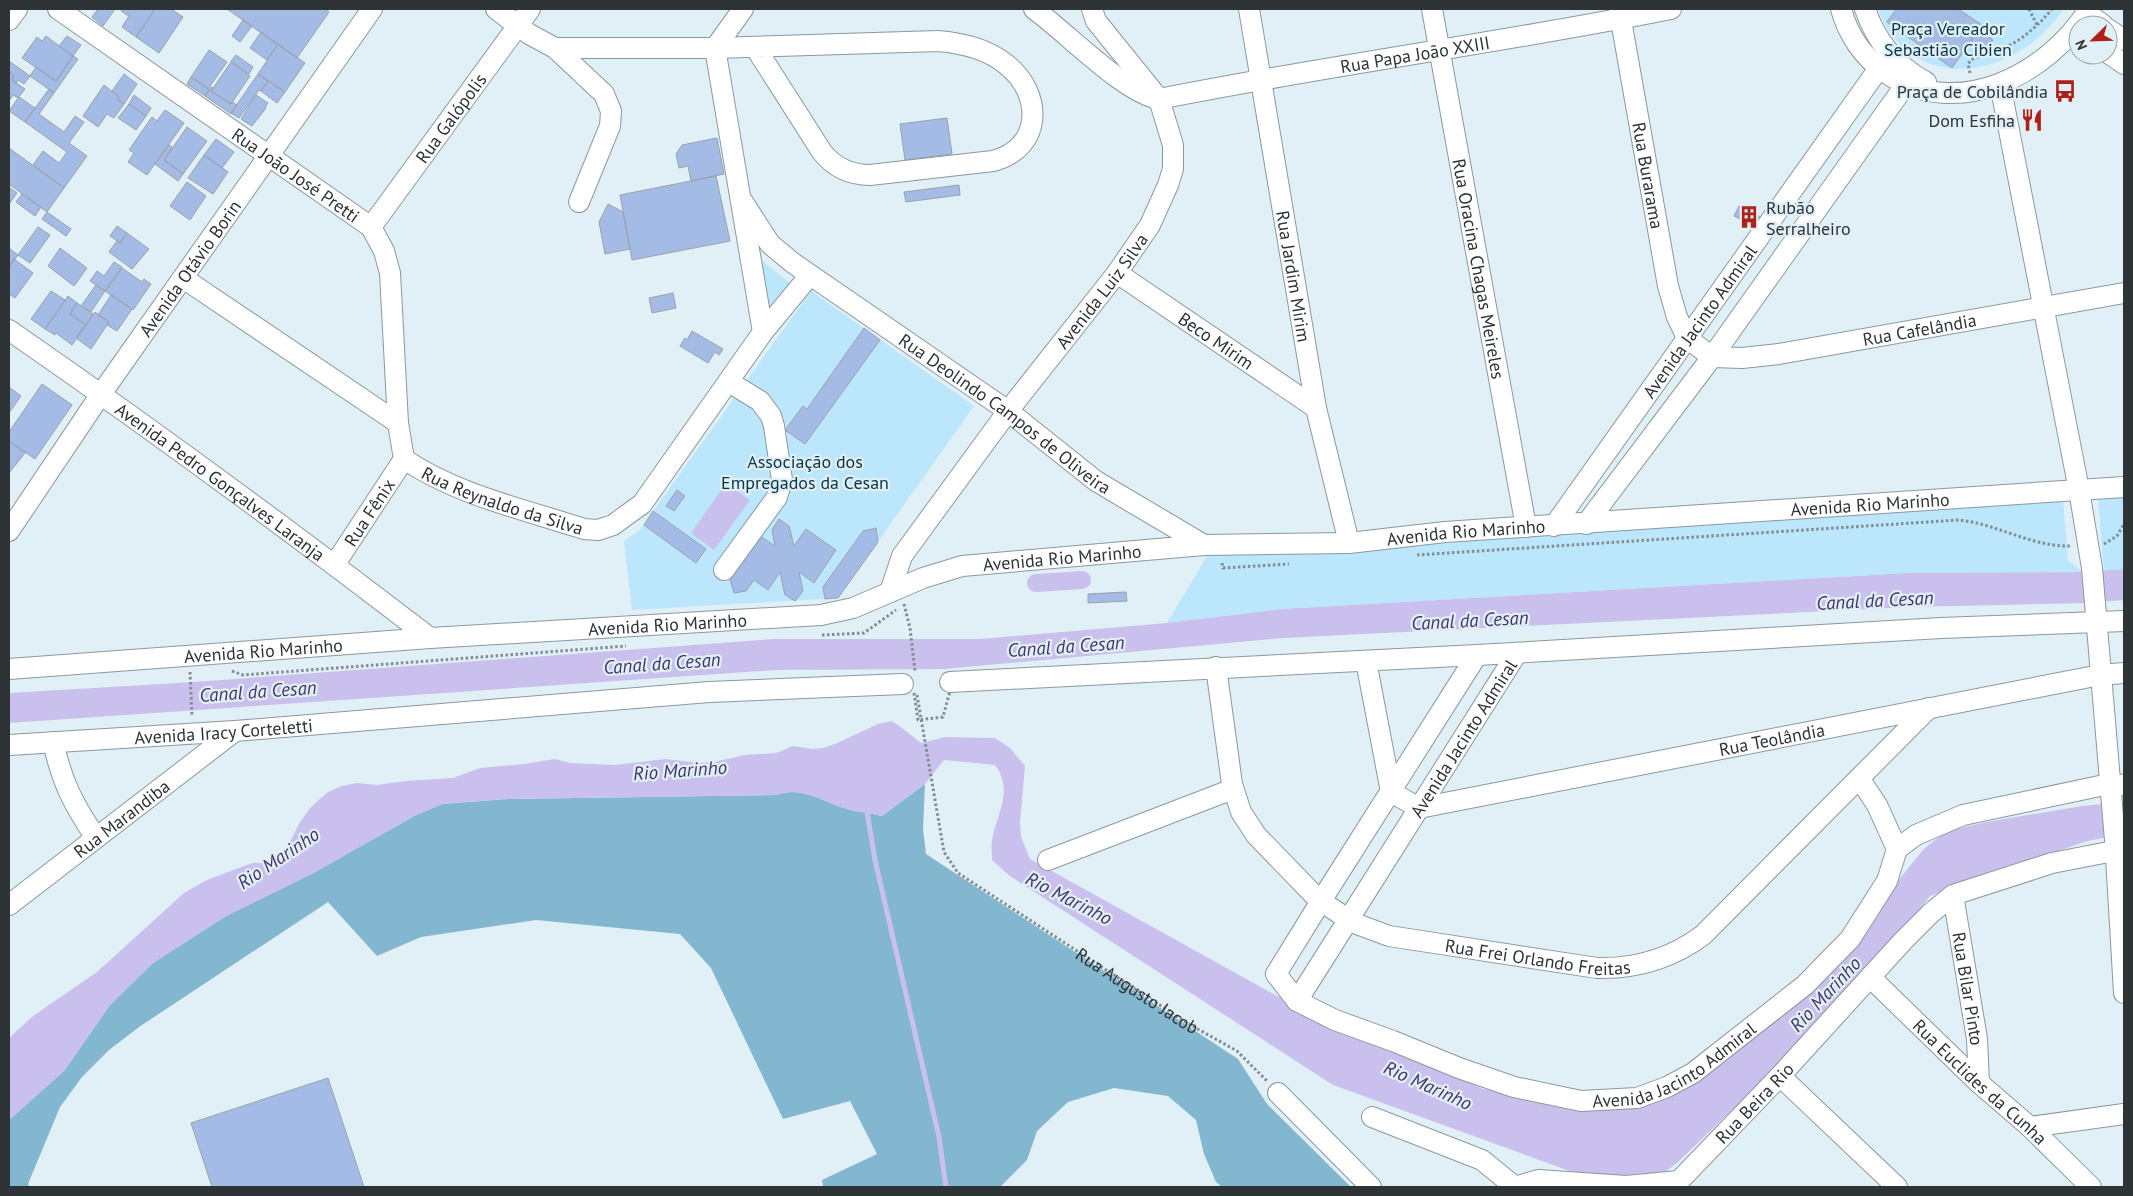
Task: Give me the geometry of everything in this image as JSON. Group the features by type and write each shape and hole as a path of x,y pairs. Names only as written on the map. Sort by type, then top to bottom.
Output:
{"street":[{"path":"9,20 17,9"},
{"name":"Rua João José Pretti","path":"58,9 371,227 384,251 390,273 398,423"},
{"name":"Avenida Otávio Borin","path":"9,531 102,394 372,9"},
{"path":"496,9 545,44 555,48 604,94 611,111 610,126 579,202"},
{"name":"Rua Galópolis","path":"371,227 530,9"},
{"path":"743,9 715,48 764,332"},
{"path":"1092,9 1096,21 1159,99"},
{"name":"Rua Jardim Mirim","path":"1249,9 1316,408 1350,543"},
{"name":"Rua Oracina Chagas Meireles","path":"1432,9 1526,527"},
{"name":"Rua Papa João XXIII","path":"1159,99 1261,78 1439,50 1620,14 1671,9"},
{"path":"1841,9 1855,42 1880,68 1906,84 1931,91 1951,93 1973,91 2000,84 2014,78 2043,60 2068,35"},
{"path":"1865,9 1875,34 1898,61 1919,78 1951,93"},
{"path":"1043,12 1124,82 1150,97 1159,99"},
{"name":"Rua Burarama","path":"1620,14 1668,286 1677,317 1687,338"},
{"path":"555,48 715,48 938,41 965,45 999,59 1020,77 1031,100 1033,110 1031,127 1017,150 1002,159 870,175 852,173 835,165 822,152 755,47"},
{"name":"Avenida Jacinto Admiral","path":"1554,526 1880,68"},
{"name":"Avenida Jacinto Admiral","path":"1586,524 1712,357 1906,84"},
{"path":"2000,84 2079,490 2092,568 2100,676 2115,789 2124,993"},
{"name":"Avenida Luiz Silva","path":"895,590 902,556 1008,411 1117,273 1150,225 1165,193 1173,169 1173,145 1159,99"},
{"name":"Rua Deolindo Campos de Oliveira","path":"743,202 770,244 810,275 1008,411 1096,481 1213,545"},
{"name":"Beco Mirim","path":"1117,273 1316,408"},
{"name":"Rua Reynaldo da Silva","path":"398,423 404,459 426,474 454,487 584,529 598,530 613,525 642,504 764,332 810,275"},
{"path":"183,278 398,423"},
{"name":"Rua Cafelândia","path":"1712,357 1742,358 1779,354 2124,293"},
{"name":"Avenida Pedro Gonçalves Laranja","path":"9,330 102,394 335,564 430,638"},
{"path":"1687,338 1712,357"},
{"path":"724,570 777,497 782,480 776,436 771,416 760,401 729,382"},
{"name":"Rua Fênix","path":"335,564 404,459"},
{"name":"Avenida Rio Marinho","path":"9,669 430,638 821,615 853,608 939,572 962,566 1213,545 1350,543 1445,532 2124,487"},
{"path":"950,686 1216,667 1477,655 2096,617 2124,621"},
{"name":"Avenida Jacinto Admiral","path":"1297,1000 1517,652"},
{"name":"Avenida Jacinto Admiral","path":"1477,655 1276,974 1297,1000 1335,1020 1514,1087 1581,1102 1638,1098 1667,1087 1693,1073 1760,1023 1805,986 1850,939 1887,881 1897,849"},
{"path":"1366,661 1391,792 1419,808"},
{"name":"Rua Frei Orlando Freitas","path":"1216,667 1234,789 1241,812 1256,835 1321,901 1348,919 1389,936 1597,968 1628,967 1644,964 1675,953 1703,935 1929,708"},
{"name":"Rua Teolândia","path":"1419,808 1929,708 2124,673"},
{"name":"Avenida Iracy Corteletti","path":"9,745 439,716 709,692 911,686"},
{"name":"Rua Marandiba","path":"9,905 235,731"},
{"path":"53,742 59,768 68,793 96,838"},
{"path":"1859,778 1877,805 1897,849 1916,834 1963,815 2115,789"},
{"path":"1048,860 1234,789"},
{"name":"Rua Beira Rio","path":"1372,1117 1482,1160 1515,1187 1538,1180 1626,1186 1682,1184 1870,977 1931,913 1954,895 2052,863 2118,847"},
{"name":"Rua Bilar Pinto","path":"1954,895 1978,1038 1979,1083"},
{"name":"Rua Euclides da Cunha","path":"1870,977 1979,1083 2030,1127 2092,1187"},
{"path":"1780,1076 1896,1187"},
{"path":"1278,1092 1371,1187"},
{"path":"2030,1127 2124,1114"}],"path":[{"path":"2030,9 2037,25"},
{"path":"1973,91 1969,62 1974,58 2008,46 2037,25 2052,9"},
{"path":"1410,556 1960,520 1977,523 2046,545 2088,546 2102,545 2113,540 2124,524"},
{"path":"1213,545 1223,568 1292,564"},
{"path":"895,590 910,628 911,686 918,720 943,718 950,686"},
{"path":"191,681 192,713"},
{"name":"Rua Augusto Jacob","path":"911,686 918,696 930,784 944,852 958,874 1187,1023 1237,1051 1278,1092"}],"green space":[{"name":"Praça Vereador Sebastião Cibien","path":"1878,9 2064,9 2044,32 2020,51 1999,61 1978,67 1957,69 1937,66 1919,59 1902,47 1888,30"},
{"path":"759,258 790,283 769,310"},
{"name":"Associação dos Empregados da Cesan","path":"811,291 974,406 838,598 632,610 624,541 639,531"},
{"path":"2124,496 2124,569 2104,571 2098,498"},
{"path":"2063,500 2068,560 2083,572 1908,573 1282,609 1167,623 1209,553"}],"shaded area":[{"path":"925,784 923,829 926,854 1238,1059 1267,1104 1351,1187 1222,1187 1216,1182 1204,1154 1196,1120 1168,1096 1114,1088 1068,1102 1037,1131 1027,1160 1000,1187 823,1187 822,1180 877,1154 850,1101 783,1119 711,968 680,934 536,920 421,937 377,956 328,902 139,1027 109,1050 82,1077 60,1107 28,1184 30,1187 9,1187 10,1119 64,1071 110,1005 153,963 226,916 315,872 416,815 442,804 507,799 776,795 795,792 804,793 847,809 882,816"}],"water":[{"path":"726,483 750,500 714,550 691,533"},
{"name":"Canal da Cesan","path":"2124,569 2124,600 2086,603 1909,607 1283,638 944,669 776,670 9,723 9,693 194,682 773,639 980,639 1167,623 1282,609 1908,573 2083,572"},
{"name":"Rio Marinho","path":"891,721 921,743 945,737 995,738 1010,748 1025,766 1020,822 1021,837 1030,859 1277,996 1483,1089 1559,1106 1671,1091 1868,928 1900,878 1924,849 1946,831 2082,806 2124,802 2124,834 2087,841 1930,896 1853,993 1678,1162 1665,1172 1642,1180 1578,1174 1333,1085 1010,876 992,860 992,840 1004,793 1001,775 995,765 944,760 925,784 882,816 847,809 804,793 795,792 776,795 507,799 442,804 416,815 315,872 226,916 153,963 110,1005 64,1071 10,1119 9,1124 9,1038 33,1016 97,972 184,893 207,880 252,863 276,863 284,854 300,822 311,807 328,792 342,786 357,783 377,785 453,778 480,768 555,759 570,763 615,765 666,759 698,763 714,762 745,755 776,753 793,746 813,749 823,748 878,724"}],"building":[{"path":"98,9 115,9 103,26 92,17"},
{"path":"123,9 152,9 153,12 136,37 122,27 129,16 121,11"},
{"path":"155,9 171,9 183,17 159,53 136,37"},
{"path":"227,9 325,9 329,12 297,58"},
{"path":"1896,9 1958,9 1982,25 1952,68 1887,22"},
{"path":"243,20 252,26 240,42 232,36"},
{"path":"1979,29 1993,40 1984,54 1969,43"},
{"path":"261,32 278,44 267,60 250,48"},
{"path":"46,36 73,56 56,81 22,58 37,37 42,41"},
{"path":"67,36 81,45 73,56 59,46"},
{"path":"278,44 305,63 285,92 258,74"},
{"path":"209,50 227,62 208,89 191,77"},
{"path":"236,55 253,67 249,74 231,61"},
{"path":"73,56 78,59 54,93 30,76 36,67 56,81"},
{"path":"9,61 30,76 24,84 18,80 16,83 12,80 14,76 9,72"},
{"path":"231,62 250,76 231,104 211,91"},
{"path":"9,72 14,76 12,80 25,89 18,98 13,95 9,101"},
{"path":"124,74 137,84 124,104 117,99 119,97 112,91"},
{"path":"258,74 268,81 261,91 259,90 239,118 231,113"},
{"path":"191,77 209,89 205,96 187,84"},
{"path":"268,81 285,92 277,103 261,91"},
{"path":"104,85 119,97 117,99 124,104 114,118 107,114 98,127 83,116"},
{"path":"211,87 213,88 211,91 231,104 232,102 237,105 231,114 205,96"},
{"path":"49,89 54,93 39,114 64,132 75,116 84,122 69,143 87,156 64,188 33,165 43,151 59,163 67,152 25,122"},
{"path":"134,95 151,108 146,116 129,104"},
{"path":"256,95 268,103 252,126 241,119"},
{"path":"19,97 35,108 25,122 9,111"},
{"path":"129,104 146,116 136,130 118,118"},
{"path":"165,110 184,123 147,175 128,162 134,153 129,150 152,117 157,121"},
{"path":"947,118 952,154 905,160 900,124"},
{"path":"187,127 207,141 183,174 164,160"},
{"path":"717,138 724,174 691,181 688,166 679,168 676,154 682,145"},
{"path":"216,139 234,152 222,168 204,155"},
{"path":"169,145 172,147 164,160 183,174 178,181 155,164"},
{"path":"9,148 64,188 47,212 9,184"},
{"path":"204,155 228,172 213,194 188,178"},
{"path":"716,176 730,241 632,260 620,195"},
{"path":"187,182 206,196 190,220 170,206"},
{"path":"959,185 960,195 906,202 904,192"},
{"path":"9,187 17,193 9,204"},
{"path":"22,194 41,207 35,216 16,202"},
{"path":"608,204 623,212 630,249 605,254 599,222"},
{"name":"Rubão Serralheiro","path":"1739,206 1763,218 1758,228 1734,216"},
{"path":"47,212 71,229 66,236 42,219"},
{"path":"117,226 127,233 120,243 110,236"},
{"path":"38,227 50,235 30,263 18,255"},
{"path":"127,233 149,249 132,269 109,252 117,241 120,243"},
{"path":"9,248 18,255 9,267"},
{"path":"60,248 87,268 74,286 48,266"},
{"path":"14,259 33,273 15,298 9,294 9,267"},
{"path":"114,262 122,267 105,291 90,281 97,271 104,276"},
{"path":"122,268 142,282 144,279 151,284 133,310 105,291"},
{"path":"96,285 105,291 91,312 81,306"},
{"path":"51,291 65,300 45,329 31,319"},
{"path":"673,293 676,308 652,313 649,298"},
{"path":"111,295 132,309 117,331 107,325 109,322 98,315"},
{"path":"68,296 77,303 70,314 86,325 72,345 56,333 55,335 45,329"},
{"path":"77,303 93,314 86,325 70,314"},
{"path":"95,312 109,322 91,349 76,338"},
{"path":"864,328 880,340 805,444 785,430 803,406 807,409"},
{"path":"692,331 723,349 719,355 715,352 708,363 680,346 685,338 687,340"},
{"path":"42,384 72,405 35,459 9,441 9,432"},
{"path":"9,387 21,396 9,413"},
{"path":"9,441 25,453 9,473"},
{"path":"677,490 685,496 674,511 666,506"},
{"path":"653,511 706,549 696,563 644,525"},
{"path":"779,519 789,526 794,546 806,529 836,550 814,583 799,572 803,591 795,601 785,595 780,572 768,590 754,580 746,591 734,593 730,579 760,536 775,546 772,530"},
{"path":"876,528 878,542 838,598 825,599 823,587 863,531"},
{"path":"1126,592 1127,601 1088,603 1088,594"},
{"path":"328,1078 364,1187 212,1187 191,1123"}],"waterway":[{"path":"1036,583 1082,580"},
{"path":"866,806 875,860 939,1137 946,1187"}],"place":[{"name":"Praça de Cobilândia","path":"2065,91"},
{"name":"Dom Esfiha","path":"2032,120"},
{"name":"Rubão Serralheiro","path":"1749,217"}]}
